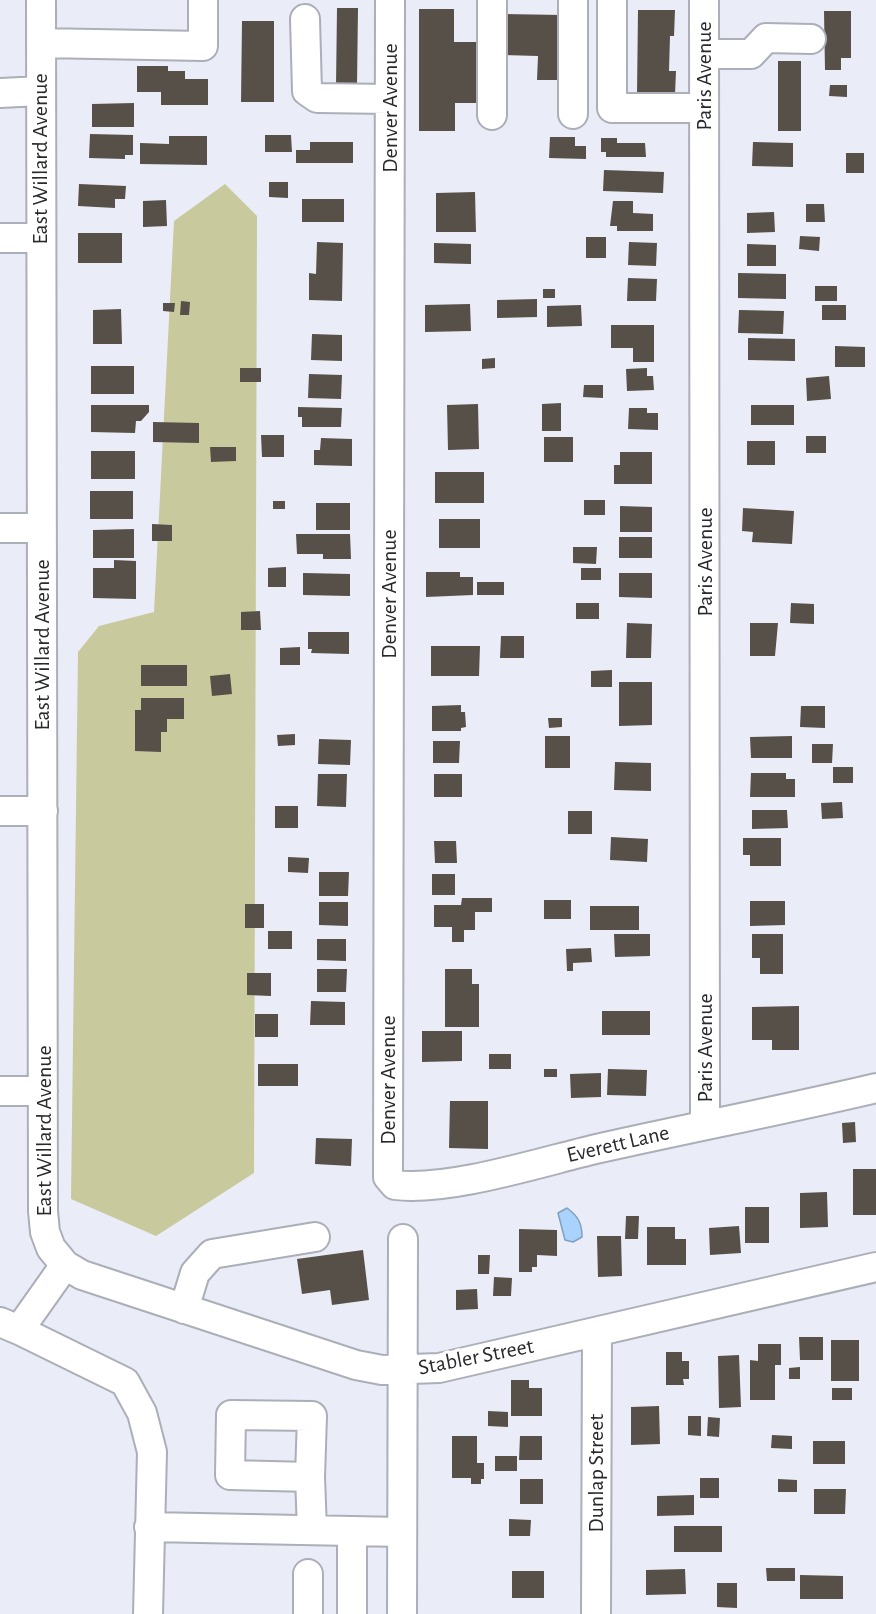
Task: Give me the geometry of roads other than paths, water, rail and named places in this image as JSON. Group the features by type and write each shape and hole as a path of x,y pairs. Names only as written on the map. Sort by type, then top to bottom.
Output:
{"street":[{"name":"East Willard Avenue","path":"41,0 39,238 45,1232 51,1248 73,1270"},
{"path":"40,43 203,46 203,0"},
{"name":"Denver Avenue","path":"390,0 388,1177 395,1185"},
{"path":"492,0 492,115"},
{"path":"573,0 573,114"},
{"path":"612,0 612,108 704,108"},
{"name":"Paris Avenue","path":"704,0 705,1124"},
{"path":"305,20 307,91 317,98 390,99"},
{"path":"704,54 751,54 766,38 812,39"},
{"path":"0,93 40,91"},
{"path":"0,238 39,238"},
{"path":"0,528 41,528"},
{"path":"0,811 43,811"},
{"name":"Everett Lane","path":"395,1185 410,1187 472,1178 705,1124 774,1112 876,1088"},
{"path":"0,1091 44,1091"},
{"path":"184,1310 195,1273 212,1254 315,1237"},
{"path":"402,1614 403,1239"},
{"name":"Stabler Street","path":"73,1270 184,1310 356,1365 382,1370 401,1370 439,1368 876,1267"},
{"path":"73,1270 9,1326 124,1382 142,1413 152,1452 148,1614"},
{"name":"Dunlap Street","path":"596,1614 597,1333"},
{"path":"304,1477 305,1529"},
{"path":"149,1527 402,1532"},
{"path":"352,1532 352,1614"},
{"path":"308,1574 308,1614"}],"water":[{"path":"567,1208 577,1217 581,1228 582,1237 573,1242 565,1240 558,1213"}]}
